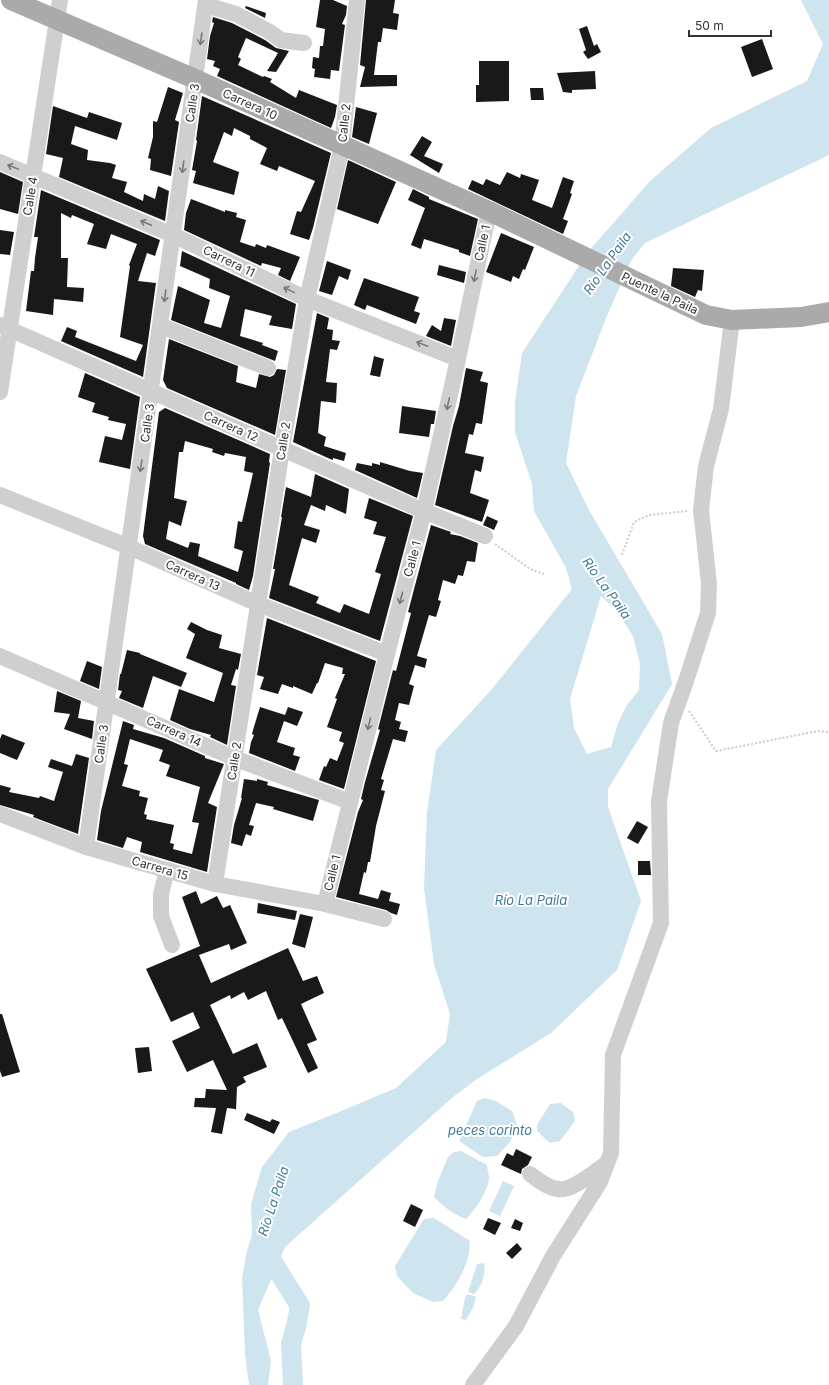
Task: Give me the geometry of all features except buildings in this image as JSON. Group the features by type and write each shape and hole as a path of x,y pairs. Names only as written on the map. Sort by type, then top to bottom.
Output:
{"main road":[{"name":"Carrera 10","path":"11,0 195,79 489,211"},
{"name":"Puente la Paila","path":"489,211 706,315 732,320 801,317 829,312"}],"street":[{"name":"Calle 4","path":"0,392 5,327 34,176 60,0"},
{"name":"Calle 2","path":"215,884 282,448 307,299 342,146 357,0"},
{"path":"206,2 236,14 270,32 281,40 304,43"},
{"name":"Calle 3","path":"86,847 206,2"},
{"name":"Carrera 11","path":"0,162 173,235 307,299 458,359"},
{"name":"Calle 1","path":"325,904 424,511 489,211"},
{"path":"473,1385 516,1326 553,1256 600,1182 611,1153 613,1055 661,923 659,801 672,723 708,613 709,584 701,510 706,466 721,409 732,320"},
{"path":"160,326 268,368"},
{"name":"Carrera 12","path":"5,327 424,511 485,536"},
{"name":"Carrera 13","path":"0,495 129,547 258,604 387,654"},
{"name":"Carrera 14","path":"0,656 234,758 350,802"},
{"name":"Carrera 15","path":"0,814 86,847 215,884 325,904 384,918"},
{"path":"167,870 161,894 161,916 172,946"},
{"path":"530,1174 544,1184 564,1189 580,1182 607,1163"}],"path":[{"path":"622,555 634,522 649,515 701,510"},
{"path":"485,536 499,548 530,569 544,574"},
{"path":"680,698 716,751 818,731 829,732"}],"water":[{"name":"Río La Paila","path":"801,0 829,0 829,155 645,243 632,259 606,318 576,396 566,463 589,510 662,634 672,684 608,789 608,807 641,901 617,970 551,1033 477,1079 453,1097 285,1247 258,1310 271,1361 268,1385 249,1385 245,1354 242,1278 247,1251 252,1235 251,1204 262,1167 289,1132 396,1088 446,1042 450,1014 434,964 424,888 427,813 436,750 492,689 572,589 566,568 534,511 532,484 515,432 515,402 522,353 588,252 650,181 711,128 807,81 823,44","holes":["601,596 616,610 633,636 640,664 639,690 627,705 618,723 611,747 587,754 574,728 570,699"]},
{"name":"peces corinto","path":"485,1098 496,1101 512,1111 517,1125 510,1142 497,1156 483,1157 459,1141 477,1101"},
{"path":"561,1103 573,1112 575,1121 560,1141 550,1143 537,1131 537,1125 550,1104"},
{"path":"461,1151 487,1165 489,1176 487,1188 484,1194 466,1219 449,1210 434,1197 438,1181 448,1157 454,1152"},
{"path":"503,1181 514,1186 500,1216 489,1211"},
{"path":"434,1218 470,1241 466,1263 458,1281 443,1301 433,1302 413,1293 397,1276 395,1266 424,1219"},
{"path":"484,1263 484,1275 479,1288 474,1294 468,1292 477,1264"},
{"path":"467,1295 476,1297 473,1308 466,1320 461,1319 465,1298"}],"waterway":[{"name":"Río La Paila","path":"262,1245 300,1306 291,1343 293,1385"}]}
